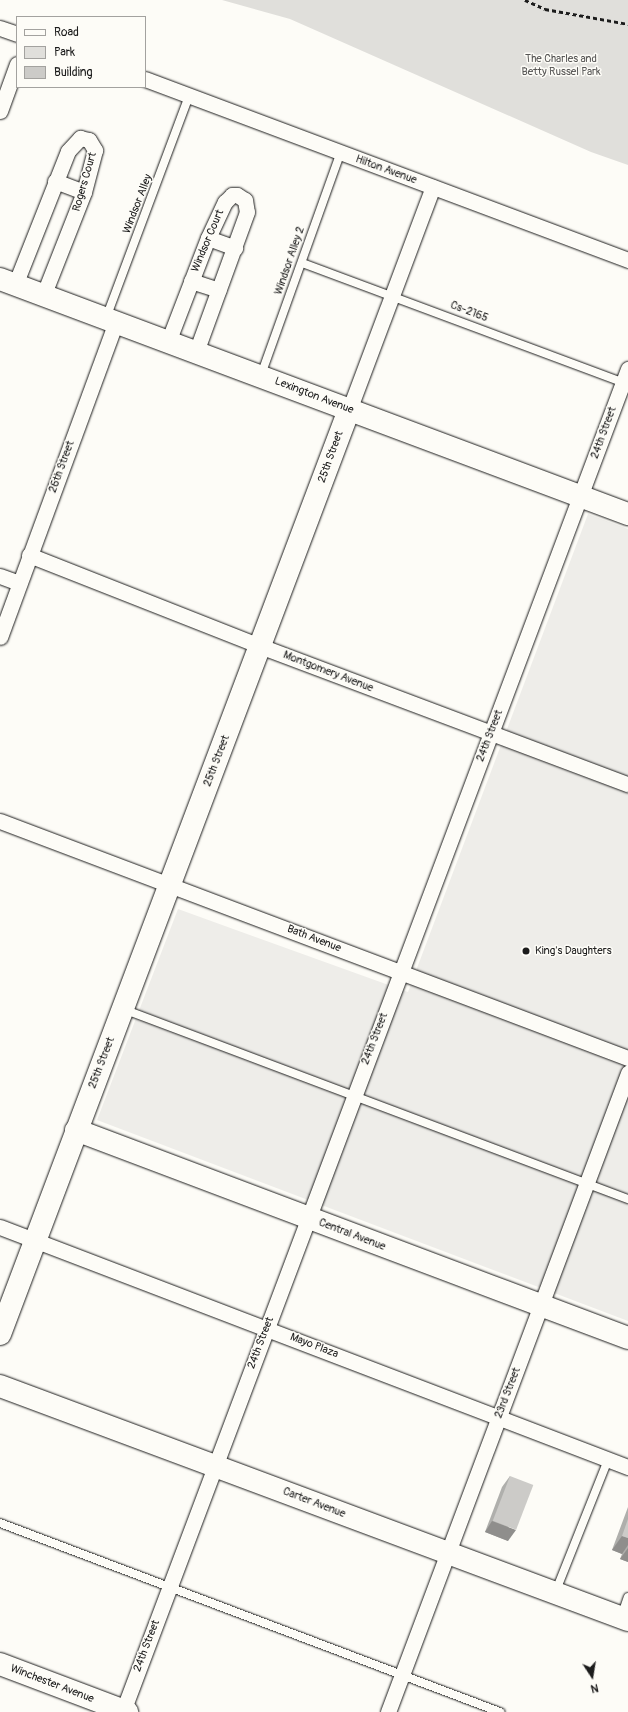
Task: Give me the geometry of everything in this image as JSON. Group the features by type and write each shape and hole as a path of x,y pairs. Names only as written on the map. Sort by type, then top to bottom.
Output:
{"street":[{"path":"0,28 16,34"},
{"path":"0,111 16,67"},
{"name":"Hilton Avenue","path":"146,79 340,154 628,260"},
{"name":"Rogers Court","path":"8,282 75,141 80,138 89,140 95,150 84,192 43,296"},
{"path":"55,181 84,192"},
{"name":"25th Street","path":"0,1334 433,187"},
{"name":"Windsor Court","path":"168,342 208,238 225,202 232,195 237,195 245,200 247,212 196,352"},
{"path":"208,238 235,248"},
{"path":"192,281 219,290"},
{"name":"Lexington Avenue","path":"8,282 628,514"},
{"name":"26th Street","path":"0,636 111,321"},
{"name":"24th Street","path":"125,1711 169,1586 626,378"},
{"name":"Montgomery Avenue","path":"29,555 260,646 628,784"},
{"path":"0,576 19,584"},
{"name":"Bath Avenue","path":"0,820 628,1058"},
{"name":"23rd Street","path":"388,1712 628,1073"},
{"name":"Central Avenue","path":"76,1130 628,1338"},
{"name":"Mayo Plaza","path":"0,1227 628,1467"},
{"name":"Carter Avenue","path":"0,1386 625,1619"},
{"name":"Winchester Avenue","path":"0,1664 125,1711"}],"lane":[{"name":"Windsor Alley","path":"111,321 189,96"},
{"name":"Windsor Alley 2","path":"261,376 340,154"},
{"name":"Cs-2165","path":"302,263 626,378"},
{"path":"123,1009 628,1199"},
{"path":"555,1593 608,1460"},
{"path":"0,1523 500,1712"},
{"path":"625,1619 628,1597"}],"path":[{"path":"525,0 545,9 628,24"}],"shaded area":[{"name":"King's Daughters","path":"588,514 628,529 628,1321 97,1120 178,909 408,992"}],"green space":[{"name":"The Charles and Betty Russel Park","path":"222,0 628,0 628,165 591,152 290,19"}],"building":[{"path":"510,1476 533,1485 516,1530 493,1521"},
{"path":"628,1519 628,1538 622,1536"}],"place":[{"name":"King's Daughters","path":"526,951"}]}
